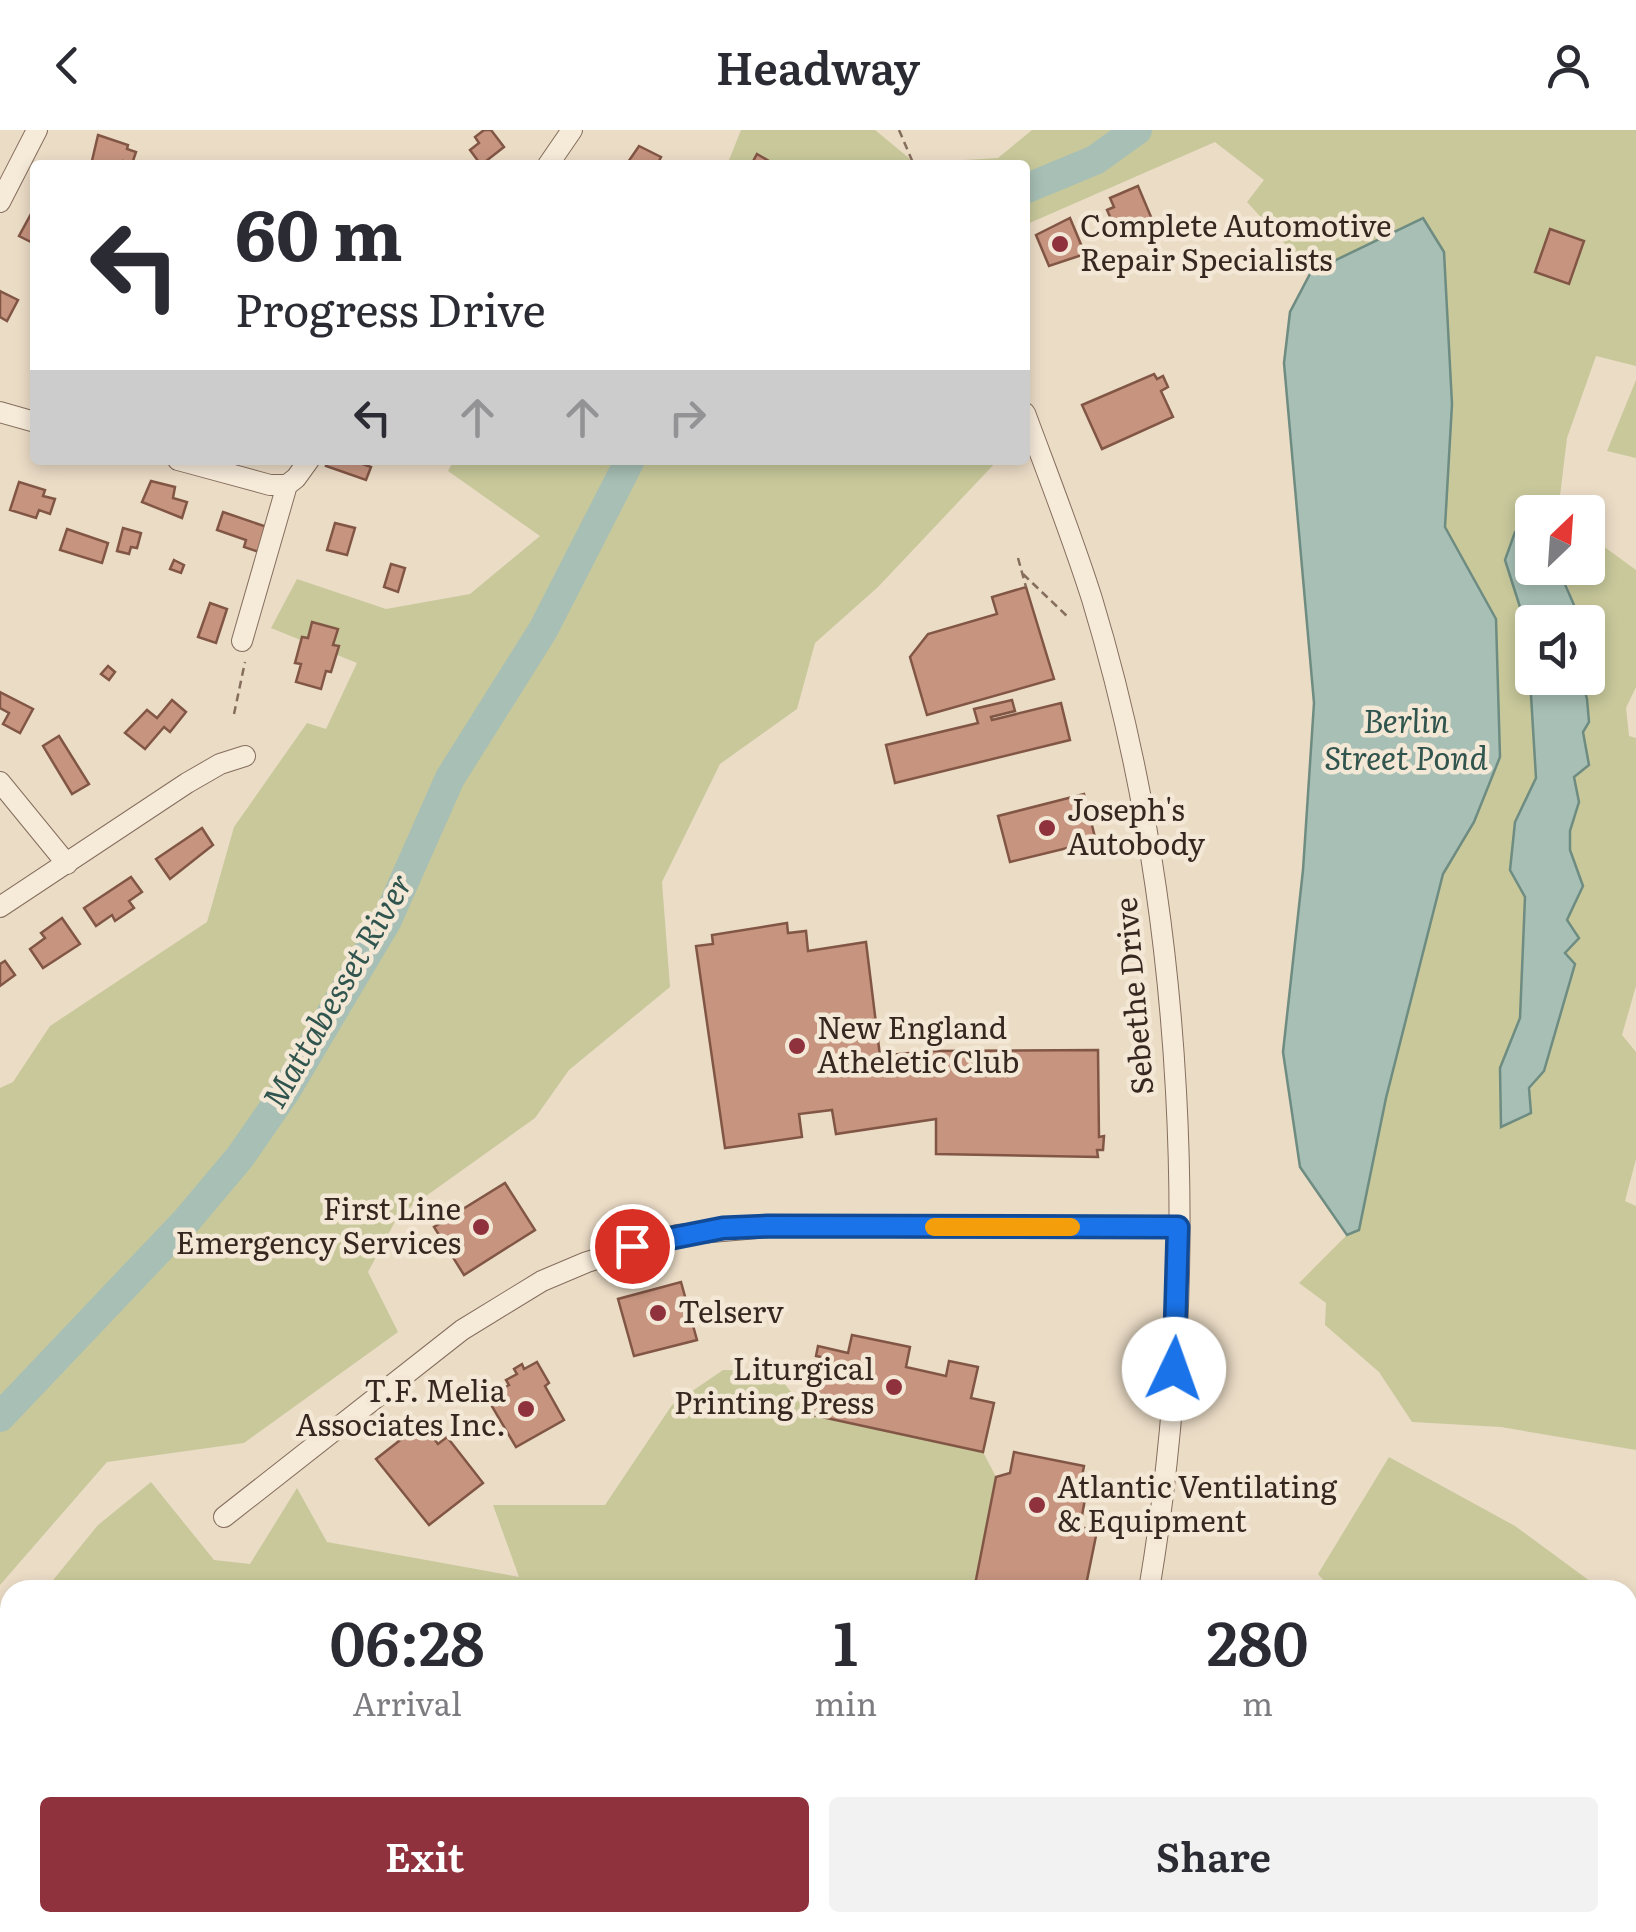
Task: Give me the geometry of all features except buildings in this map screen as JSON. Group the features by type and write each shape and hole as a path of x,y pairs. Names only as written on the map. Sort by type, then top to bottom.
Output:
{"street":[{"path":"0,202 38,130"},
{"path":"551,160 572,130"},
{"path":"0,412 30,421"},
{"name":"Sebethe Drive","path":"1030,428 1092,600 1141,803 1172,1033 1178,1227 1172,1399 1150,1580"},
{"path":"197,465 287,486"},
{"path":"244,649 287,486 305,465"},
{"path":"0,907 188,783 220,764 245,756"},
{"path":"0,782 66,864"},
{"path":"224,1516 487,1314 542,1281 632,1246 723,1228 768,1226 1178,1227"}],"path":[{"path":"899,130 912,160"},
{"path":"1018,558 1026,587"},
{"path":"1023,574 1069,618"},
{"path":"234,714 244,649"}],"green space":[{"path":"741,130 875,130 911,160 729,160"},
{"path":"1032,130 1636,130 1636,366 1596,356 1567,438 1560,495 1515,495 1515,532 1505,560 1519,605 1515,605 1515,695 1531,695 1536,778 1515,822 1510,870 1525,897 1520,1018 1500,1068 1502,1126 1544,1071 1567,920 1583,886 1569,839 1576,801 1574,777 1589,765 1583,732 1586,695 1605,695 1605,605 1574,605 1567,585 1605,585 1605,547 1636,570 1636,687 1626,708 1629,736 1636,738 1636,986 1622,1035 1636,1052 1636,1159 1625,1201 1636,1206 1636,1450 1501,1427 1412,1422 1379,1372 1325,1325 1326,1303 1299,1283 1347,1235 1359,1230 1386,1098 1443,874 1474,822 1496,619 1445,528 1452,404 1444,253 1424,218 1311,272 1247,202 1264,180 1215,142 1030,223 1030,160 965,160 998,158"},
{"path":"1636,380 1636,458 1607,451"},
{"path":"451,465 993,465 878,587 815,643 797,709 720,764 662,882 670,987 569,1070 535,1118 398,1216 368,1272 398,1332 244,1443 107,1462 4,1580 0,1580 0,1088 13,1082 50,1026 207,922 234,827 307,723 326,729 357,663 271,628 297,579 386,609 470,594 540,536 448,471"},
{"path":"723,1370 774,1371 809,1414 983,1452 996,1477 976,1580 53,1580 98,1525 151,1482 214,1560 250,1564 297,1488 327,1542 519,1577 493,1505 605,1505 672,1405"},
{"path":"1389,1457 1515,1526 1588,1580 1323,1580 1318,1574"}],"water":[{"name":"Berlin Street Pond","path":"1423,218 1444,252 1452,404 1445,527 1496,619 1500,757 1474,822 1443,874 1386,1098 1359,1230 1347,1235 1300,1167 1283,1052 1303,870 1314,703 1284,363 1290,312 1311,272"},
{"path":"1515,532 1515,585 1565,585 1574,605 1519,605 1505,560"},
{"path":"1531,695 1586,695 1589,722 1583,732 1589,765 1574,777 1579,802 1570,831 1570,850 1583,886 1567,920 1579,938 1565,953 1575,964 1544,1071 1529,1088 1531,1113 1501,1127 1500,1068 1520,1018 1525,897 1510,870 1515,822 1536,778"}],"waterway":[{"name":"Mattabesset River","path":"1030,187 1095,160 1137,130"},
{"name":"Mattabesset River","path":"0,1417 187,1220 240,1157 285,1092 387,920 450,778 543,630 627,465"}],"slow traffic":[{"path":"934,1227 1071,1227"}],"place":[{"name":"Complete Automotive Repair Specialists","path":"1060,244"},
{"name":"Joseph's Autobody","path":"1047,828"},
{"name":"New England Atheletic Club","path":"797,1046"},
{"name":"First Line Emergency Services","path":"481,1227"},
{"name":"Telserv","path":"658,1313"},
{"name":"Liturgical Printing Press","path":"894,1387"},
{"name":"T.F. Melia Associates Inc.","path":"526,1409"},
{"name":"Atlantic Ventilating & Equipment","path":"1037,1505"}],"route":[{"path":"632,1246 723,1228 768,1226 1178,1227 1174,1369"}]}
